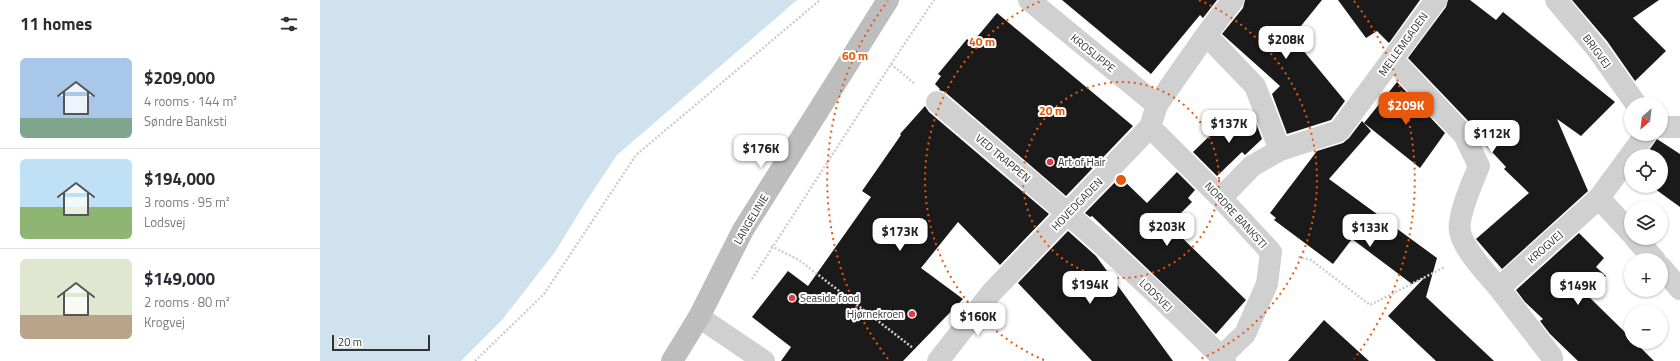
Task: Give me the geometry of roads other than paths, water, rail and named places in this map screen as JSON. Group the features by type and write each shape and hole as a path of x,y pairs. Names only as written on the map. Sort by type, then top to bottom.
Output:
{"street":[{"name":"LANGELINIE","path":"672,361 699,317 743,230 888,0"},
{"name":"KROSLIPPE","path":"1029,0 1157,105"},
{"name":"HOVEDGADEN","path":"938,361 992,292 1150,127 1157,105 1206,35 1233,0"},
{"name":"MELLEMGADEN","path":"1221,198 1252,166 1280,150 1339,131 1436,0"},
{"name":"BRIGVEJ","path":"1556,0 1597,49 1631,97"},
{"path":"1206,35 1255,86 1280,150"},
{"path":"1392,59 1464,135 1479,166 1463,208 1460,232 1471,254 1552,357 1552,361"},
{"name":"VED TRAPPEN","path":"937,102 1069,213"},
{"name":"NORDRE BANKSTI","path":"1150,127 1221,198 1271,252 1267,284 1244,334 1223,359"},
{"path":"1668,127 1680,127"},
{"name":"KROGVEJ","path":"1499,288 1600,198 1641,141"},
{"path":"1600,198 1624,225"},
{"name":"LODSVEJ","path":"1069,213 1223,359"},
{"path":"1641,245 1649,253"},
{"path":"1668,275 1680,289"},
{"path":"699,317 764,361"}],"water":[{"path":"320,0 797,0 617,155 555,252 502,320 461,361 320,361"}],"place":[{"name":"Art of Hair","path":"1050,162"},
{"name":"Seaside food","path":"792,298"},
{"name":"Hjørnekroen","path":"912,314"}]}
